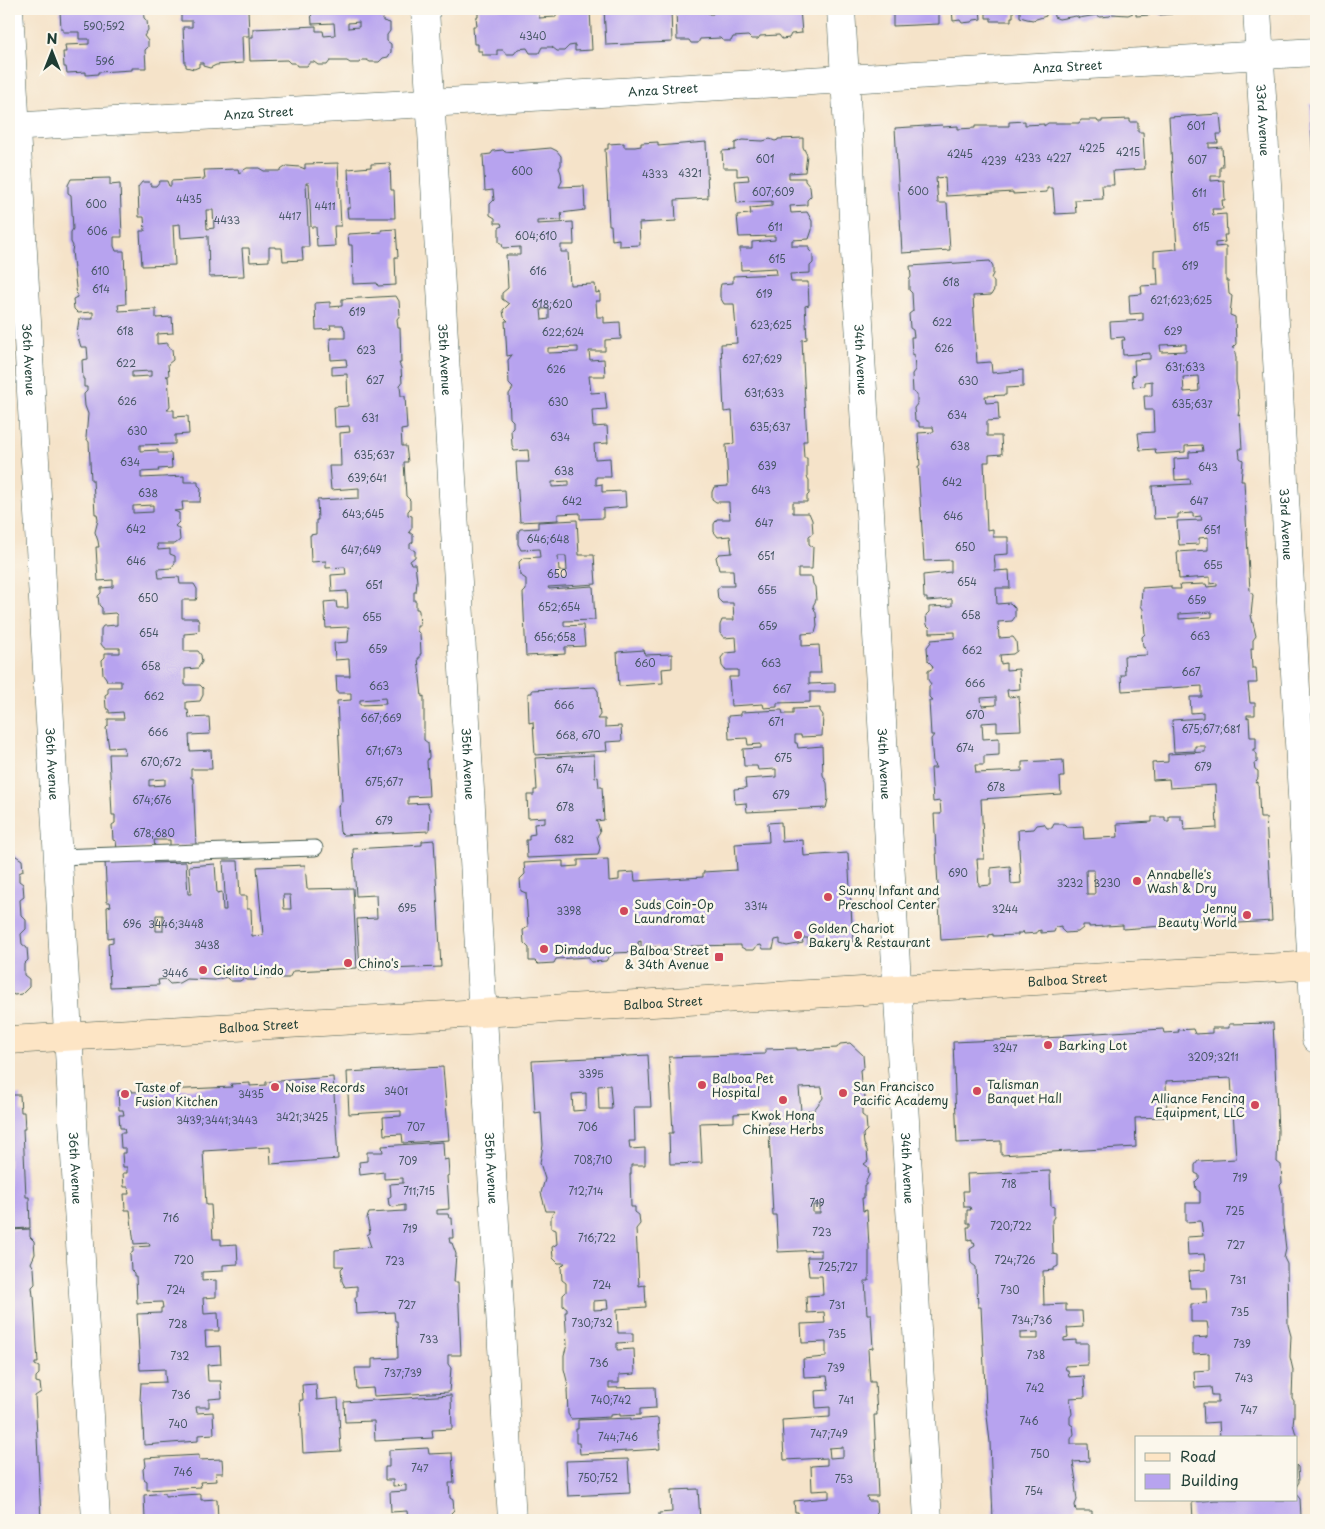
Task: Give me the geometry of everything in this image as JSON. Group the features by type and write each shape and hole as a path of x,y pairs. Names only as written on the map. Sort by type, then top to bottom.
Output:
{"street":[{"name":"36th Avenue","path":"9,9 12,127 58,857 96,1520"},
{"name":"35th Avenue","path":"425,9 512,1520"},
{"name":"34th Avenue","path":"841,9 928,1520"},
{"name":"33rd Avenue","path":"1257,9 1314,965 1316,1039"},
{"name":"Anza Street","path":"12,127 1316,52"},
{"name":"Balboa Street","path":"9,1040 1314,965"}],"lane":[{"path":"58,857 315,848"}],"building":[{"path":"62,9 143,9 148,30 144,36 148,41 148,47 145,50 146,68 132,68 132,70 98,72 98,74 86,75 86,72 67,73 66,67 64,67 63,52 66,52 65,45 89,44 89,39 79,39 79,32 63,32 63,29 61,29 60,11"},
{"path":"181,9 248,9 249,36 242,36 243,63 216,65 210,68 203,66 203,63 199,63 199,67 194,69 186,67 183,27 192,27 192,21 181,21"},
{"path":"311,9 382,9 383,21 390,23 387,41 391,44 391,52 388,57 383,58 379,62 367,60 362,60 360,63 330,61 327,65 318,65 310,62 307,66 297,66 295,63 290,63 287,60 250,61 249,37 253,37 253,29 316,26 316,31 323,31 324,36 335,35 334,23 312,24","holes":["359,22 359,27 348,28 348,23"]},
{"path":"478,9 535,9 535,13 539,13 539,18 556,17 556,12 590,10 592,50 575,51 575,45 569,46 564,51 557,51 552,47 542,47 539,53 530,53 527,48 518,49 514,54 506,54 503,50 497,50 497,55 482,55 482,51 478,51 478,44 474,44 473,26 477,26 476,17 478,17"},
{"path":"604,9 671,9 672,42 606,45"},
{"path":"676,9 708,9 709,14 713,14 712,9 764,9 764,11 768,9 800,9 802,33 791,34 789,38 782,39 779,35 760,36 758,39 751,39 748,36 733,37 731,41 723,41 720,38 700,39 698,43 691,43 689,40 677,40"},
{"path":"893,9 939,9 939,24 893,26"},
{"path":"952,9 980,9 981,19 962,23 960,20 953,21"},
{"path":"986,9 1013,9 1013,17 1011,17 1011,21 991,21 991,18 986,18"},
{"path":"1020,9 1046,9 1046,16 1033,20 1027,19 1020,17"},
{"path":"1053,9 1171,9 1172,14 1159,15 1159,10 1150,11 1150,15 1136,16 1136,11 1133,11 1133,13 1128,15 1112,14 1110,16 1100,17 1097,15 1079,18 1076,16 1059,19 1054,17"},
{"path":"1310,104 1316,104 1315,203"},
{"path":"1220,114 1222,134 1217,134 1218,143 1209,143 1209,148 1222,147 1223,167 1220,167 1220,176 1211,176 1211,181 1224,180 1225,200 1222,200 1223,209 1212,209 1213,215 1226,214 1227,235 1224,235 1225,242 1215,243 1215,247 1226,246 1226,281 1228,281 1229,294 1232,296 1230,315 1235,317 1236,344 1232,348 1234,348 1236,358 1238,416 1240,415 1242,449 1239,449 1240,458 1243,460 1241,481 1244,481 1250,591 1253,595 1251,615 1256,636 1253,640 1253,649 1251,649 1252,668 1256,668 1257,683 1248,683 1250,703 1255,703 1255,715 1247,715 1247,718 1249,717 1250,737 1256,737 1256,749 1253,749 1253,751 1257,754 1257,762 1254,764 1255,769 1258,771 1258,778 1255,783 1258,782 1260,818 1266,818 1272,921 1223,924 1222,919 1189,921 1190,924 1123,929 1123,925 1089,927 1089,925 1083,925 1083,928 1078,932 1065,933 1061,926 1056,927 1054,932 1041,933 1041,930 1037,931 1037,933 1024,934 1022,931 1018,935 993,936 993,934 989,935 989,937 941,940 934,814 941,814 940,801 933,802 931,768 936,768 933,763 931,739 934,735 931,735 929,701 933,701 929,697 929,687 931,684 928,680 928,671 933,668 928,661 927,647 931,640 955,638 955,632 930,633 930,628 927,625 926,615 929,612 929,607 952,606 952,599 927,601 927,598 924,598 923,575 951,572 951,560 924,561 918,466 920,466 918,433 934,432 933,427 919,427 919,422 915,420 914,408 917,404 917,395 913,392 912,374 915,370 911,337 914,337 913,330 910,328 909,314 913,311 912,293 909,290 910,266 990,261 993,266 991,278 994,282 994,290 991,295 973,296 977,363 991,362 992,373 1023,370 1023,387 1006,388 1006,395 985,396 986,403 998,402 999,420 987,421 987,436 1001,436 1002,454 989,455 989,462 984,462 987,530 993,529 993,537 1008,537 1008,554 994,555 995,571 1009,570 1010,588 996,588 997,604 1010,603 1015,608 1015,617 1012,621 998,622 999,638 1013,637 1016,641 1017,651 1013,654 1000,655 1001,664 1006,663 1006,670 1019,669 1020,689 1007,690 1008,697 1019,696 1021,730 997,731 997,722 982,723 983,739 999,738 999,755 984,756 984,765 975,765 976,773 1022,771 1022,762 1063,760 1064,777 1060,777 1061,794 981,799 984,859 977,859 979,886 991,885 991,868 1010,866 1011,884 1021,883 1018,830 1034,829 1037,825 1044,824 1047,828 1052,828 1054,824 1064,824 1067,827 1083,826 1084,839 1118,837 1117,824 1152,822 1152,817 1165,817 1165,821 1169,821 1169,816 1181,816 1184,830 1217,828 1215,785 1170,788 1169,779 1153,780 1152,763 1168,762 1168,754 1205,752 1205,746 1195,746 1195,751 1174,752 1172,720 1203,718 1203,712 1191,713 1190,697 1202,697 1202,686 1122,691 1121,675 1125,675 1124,656 1147,655 1142,637 1145,634 1143,609 1141,606 1142,588 1171,586 1171,589 1181,589 1180,585 1206,584 1207,587 1217,586 1217,583 1210,584 1210,577 1179,579 1177,552 1208,550 1208,537 1199,538 1199,544 1179,545 1177,521 1202,520 1201,516 1193,517 1193,513 1178,514 1178,518 1154,519 1152,486 1191,484 1190,479 1175,480 1174,459 1189,458 1189,452 1203,451 1202,445 1185,446 1185,452 1156,454 1155,449 1140,450 1138,433 1154,432 1153,410 1145,410 1144,396 1152,396 1152,381 1145,382 1145,386 1133,387 1132,376 1135,375 1134,360 1150,359 1150,353 1123,355 1122,340 1125,340 1124,337 1111,338 1110,322 1143,320 1143,313 1130,314 1129,295 1142,294 1141,286 1158,285 1157,267 1154,268 1154,251 1177,249 1169,117","holes":["1186,344 1186,351 1161,352 1160,345","1198,376 1199,391 1184,392 1183,377","1212,612 1212,617 1179,619 1179,614","996,697 996,705 982,706 981,698","1086,870 1094,870 1095,894 1087,894"]},
{"path":"1130,119 1130,122 1138,122 1138,132 1143,132 1145,169 1113,171 1114,185 1102,185 1103,199 1075,200 1076,213 1055,214 1053,188 1047,188 1047,192 946,196 945,177 936,178 938,203 947,203 950,250 902,253 895,128 942,125 943,127 958,126 958,129 975,128 975,126 1009,126 1009,122 1025,121 1025,125 1044,124 1044,126 1048,123 1079,123 1081,120 1097,120 1102,122 1102,120"},
{"path":"803,138 803,147 807,155 805,172 789,173 789,178 805,178 810,187 811,196 807,200 807,205 790,206 791,213 807,212 812,221 812,230 809,239 792,240 792,246 809,246 809,250 813,254 813,263 810,266 810,273 790,274 791,282 808,282 809,305 805,306 807,339 802,340 807,441 803,441 804,458 807,458 809,494 807,502 793,502 793,513 809,513 812,520 813,533 809,536 809,544 813,547 812,569 798,569 798,577 812,577 815,587 816,600 813,606 816,613 817,626 815,633 802,634 802,646 819,645 821,673 809,673 809,684 835,683 835,692 810,692 810,702 777,703 777,707 764,708 763,704 731,706 729,677 738,677 738,670 725,670 722,666 721,658 725,653 737,652 736,637 724,638 720,633 720,625 722,620 734,620 733,603 722,603 718,599 717,590 720,586 734,586 733,570 719,570 716,557 719,554 732,553 730,536 718,537 714,532 714,524 717,519 730,519 729,502 716,502 712,499 712,492 714,487 728,486 726,445 734,444 732,411 724,412 721,344 737,343 734,304 724,304 720,297 720,289 721,284 733,283 733,276 777,274 776,268 741,270 740,248 752,248 752,242 775,240 775,236 739,237 737,215 751,214 750,208 772,206 772,201 737,203 735,181 749,180 748,175 737,176 737,168 723,168 722,151 735,150 735,143 742,140 763,141 770,139 775,141 778,139"},
{"path":"658,142 658,146 706,142 708,198 675,200 676,221 639,223 640,245 619,246 619,239 612,240 611,225 609,225 605,149 608,149 608,144 624,143 624,147 635,147 641,146 641,143"},
{"path":"551,148 561,156 559,168 562,181 559,187 584,186 585,210 561,213 562,220 537,221 537,224 573,222 574,245 561,245 561,252 568,252 570,285 595,284 596,293 600,292 600,301 596,301 597,317 604,317 604,323 620,322 621,339 605,340 605,351 589,351 590,360 604,359 605,376 589,376 591,393 605,392 607,409 592,410 593,427 607,426 608,443 594,444 595,459 610,458 611,477 596,477 596,485 602,484 602,492 625,491 626,507 603,509 603,518 580,519 580,513 558,514 558,520 520,522 516,462 529,462 528,450 514,451 512,445 511,430 513,428 513,421 510,418 509,394 513,388 509,384 508,360 512,355 507,356 505,321 508,321 504,317 503,310 509,304 502,299 502,293 508,288 506,255 520,255 520,247 503,248 499,242 499,228 502,226 501,223 495,223 495,218 490,215 490,204 494,200 493,190 485,191 483,155 491,154 493,151 503,150 505,152","holes":["541,309 549,309 549,319 542,320","578,347 578,352 548,353 548,348","569,481 569,486 552,487 552,482"]},
{"path":"338,163 341,226 334,226 335,246 317,247 316,227 311,227 309,183 306,183 309,247 302,247 303,260 283,261 282,248 269,247 269,261 250,262 249,248 242,248 244,276 209,277 208,236 181,238 180,224 173,225 175,265 142,266 140,231 145,231 144,217 139,217 138,187 142,182 149,182 152,186 156,186 160,181 167,181 169,186 171,186 171,181 205,179 204,170 238,169 239,173 247,168 259,168 264,171 279,171 287,166 305,169 305,164","holes":["206,210 213,210 214,228 207,229"]},
{"path":"390,163 391,190 394,190 395,218 348,218 347,208 350,208 348,169 371,167 371,164"},
{"path":"110,178 110,185 120,184 122,237 114,237 114,246 116,251 124,251 126,304 118,305 119,311 156,309 156,318 172,317 173,333 157,334 157,344 168,343 168,347 172,349 173,360 168,364 169,376 166,376 168,377 170,406 167,410 174,410 174,417 188,416 189,434 175,435 175,444 140,445 140,451 158,450 158,453 171,453 172,468 141,472 141,478 184,476 184,482 198,482 201,488 200,502 182,502 183,510 174,511 179,513 179,522 175,526 179,529 180,540 175,544 157,544 158,550 170,549 170,554 175,556 175,563 171,568 158,569 159,578 179,577 180,584 194,584 197,589 196,600 182,600 182,618 197,618 199,622 199,630 196,633 184,634 184,651 198,651 202,662 198,668 185,669 185,685 200,685 203,688 203,695 200,701 186,702 186,710 188,710 189,718 209,717 210,734 189,735 190,751 211,750 212,769 191,769 196,845 170,846 170,840 154,840 155,847 117,849 116,841 113,840 112,825 115,823 115,815 112,815 109,754 125,754 124,747 109,748 106,728 108,726 108,719 124,719 123,712 109,713 109,710 106,708 105,695 108,693 108,687 121,687 121,681 107,681 103,674 102,660 105,657 105,653 120,653 120,648 104,648 101,644 101,629 103,626 117,625 117,615 115,613 102,614 98,596 101,593 101,588 113,587 113,580 98,581 96,547 99,547 95,532 98,520 97,514 95,514 93,480 91,480 89,442 86,438 88,414 84,394 87,391 87,387 84,387 82,360 88,359 87,347 81,347 77,334 79,319 93,319 93,312 78,313 74,309 73,299 77,297 73,246 71,242 71,232 73,229 71,195 68,193 68,185 71,179","holes":["151,371 151,376 132,377 132,372","153,505 153,512 133,513 133,506","165,779 165,785 149,786 149,780"]},
{"path":"396,229 398,257 395,257 396,285 378,286 377,283 353,284 352,245 349,245 348,234 382,232 381,230"},
{"path":"396,296 399,301 400,315 397,319 398,328 400,328 401,363 399,363 402,383 400,385 401,396 405,396 407,429 401,430 402,446 406,446 408,462 404,462 406,496 410,500 408,515 412,516 412,528 409,532 413,535 413,542 410,544 410,548 415,551 415,557 410,561 411,564 415,564 417,581 414,601 416,601 416,609 419,611 420,626 417,626 417,631 420,634 421,654 420,658 418,658 422,697 424,696 424,740 428,743 429,757 427,761 429,796 408,797 408,804 427,803 430,809 429,831 343,835 340,832 338,806 342,801 337,701 351,700 351,693 337,693 336,676 350,676 349,659 335,660 334,643 348,642 349,627 326,628 324,602 336,601 337,608 348,608 347,591 332,592 331,575 346,574 345,567 326,568 326,561 311,562 310,535 316,534 316,520 318,520 317,500 359,498 359,488 331,490 329,466 341,466 340,433 350,432 349,426 335,427 334,407 348,406 347,374 332,375 332,367 347,366 346,359 331,360 330,338 345,338 345,331 343,325 330,325 331,329 316,330 315,303 330,302 330,307 342,306 342,299","holes":["385,698 386,704 360,705 360,700"]},
{"path":"577,520 579,555 594,555 596,584 548,587 549,589 593,586 595,620 564,621 564,626 583,625 585,646 565,647 565,654 526,656 523,593 526,590 526,579 520,575 519,562 523,558 540,557 539,549 521,550 518,544 518,533 520,529 538,528 538,522","holes":["558,556 566,556 567,571 559,571"]},
{"path":"644,650 645,655 672,654 672,668 662,669 663,683 619,686 617,652"},
{"path":"595,687 598,691 600,715 597,719 605,719 605,727 621,726 622,741 606,742 607,751 535,755 533,722 529,723 528,693 532,693 532,690"},
{"path":"820,708 823,715 822,736 801,737 801,735 795,735 795,743 797,743 798,748 822,746 823,775 827,783 828,799 826,808 747,812 746,803 735,804 734,789 746,788 745,779 776,777 776,769 758,770 757,766 744,766 743,749 761,748 761,744 748,745 747,738 729,739 728,716 741,715 741,712 782,710 783,714 793,714 793,709"},
{"path":"594,755 595,778 598,777 599,787 602,787 604,820 596,821 600,832 597,836 600,848 598,855 527,858 526,840 529,840 529,835 535,834 534,824 545,823 545,817 528,818 527,795 534,795 534,790 537,790 535,758"},
{"path":"9,785 11,785 12,804 9,804"},
{"path":"781,822 782,842 803,840 804,856 848,853 853,942 808,944 808,938 802,938 803,943 787,946 780,944 780,939 775,940 773,949 763,949 761,945 757,946 754,950 746,950 741,945 691,946 691,948 658,950 657,947 641,948 641,941 638,942 639,952 613,953 606,961 591,962 588,957 556,959 554,963 538,964 535,961 529,961 529,948 524,943 523,930 528,927 526,893 521,891 520,879 525,874 524,863 563,861 563,867 578,866 578,860 608,859 609,881 619,880 619,873 634,872 635,881 703,877 703,872 737,870 735,844 769,842 768,823"},
{"path":"12,834 13,854 22,860 23,871 19,873 19,881 23,884 24,897 20,900 21,915 26,920 26,929 21,934 22,944 27,948 28,960 24,964 24,975 29,979 29,987 22,994 14,995 9,991 9,835"},
{"path":"434,840 441,967 360,970 357,919 377,918 376,895 356,896 353,849 422,845 422,841"},
{"path":"153,859 153,863 186,862 188,894 191,894 189,866 215,864 217,893 222,892 223,910 226,910 223,861 238,861 240,896 247,896 247,909 251,909 252,936 263,935 257,867 305,865 307,889 353,888 357,968 293,971 289,978 281,978 276,975 268,979 262,973 263,976 255,980 244,978 240,981 230,981 226,977 215,980 186,979 179,983 170,984 165,979 158,980 159,985 110,987 108,943 113,942 113,937 108,938 107,907 111,906 110,902 107,902 105,861","holes":["283,895 290,895 291,909 284,909","156,915 163,915 163,931 156,931"]},
{"path":"1273,1023 1278,1131 1277,1162 1281,1165 1282,1183 1280,1185 1283,1198 1283,1224 1286,1249 1284,1258 1287,1264 1288,1325 1291,1336 1290,1357 1293,1370 1293,1424 1296,1436 1220,1436 1219,1422 1204,1423 1203,1403 1218,1403 1218,1395 1212,1395 1211,1387 1195,1388 1194,1371 1209,1370 1209,1353 1193,1354 1193,1338 1208,1337 1208,1328 1207,1322 1191,1322 1191,1304 1207,1303 1206,1288 1190,1288 1189,1271 1205,1270 1205,1261 1204,1254 1188,1255 1187,1237 1203,1236 1201,1221 1186,1222 1186,1203 1200,1203 1200,1192 1196,1189 1195,1182 1199,1178 1199,1175 1195,1173 1195,1165 1198,1161 1236,1159 1231,1078 1166,1081 1167,1117 1135,1118 1136,1147 1001,1155 1001,1141 957,1143 953,1042 1063,1037 1063,1035 1163,1029 1164,1033 1193,1029 1195,1034 1212,1033 1212,1028 1229,1028 1229,1024"},
{"path":"850,1043 863,1055 864,1067 860,1070 865,1099 862,1103 862,1115 866,1118 867,1130 863,1134 868,1161 864,1164 868,1167 869,1175 866,1185 864,1185 864,1198 862,1198 863,1211 867,1210 869,1247 869,1281 865,1281 867,1314 871,1314 873,1348 868,1349 870,1382 875,1382 877,1415 874,1415 878,1496 867,1496 868,1501 876,1501 877,1520 799,1520 798,1512 795,1512 794,1501 829,1498 829,1490 812,1491 811,1466 827,1465 827,1458 784,1460 782,1420 830,1417 830,1407 816,1408 815,1391 829,1390 827,1376 804,1377 803,1359 826,1357 826,1342 802,1343 801,1324 825,1323 824,1312 807,1313 806,1296 823,1295 822,1276 809,1276 807,1257 821,1257 821,1250 778,1252 776,1215 773,1215 768,1112 734,1114 734,1122 700,1123 702,1163 670,1164 669,1133 673,1133 669,1057 765,1054 765,1049 837,1048 840,1044","holes":["822,1087 823,1098 814,1110 801,1111 799,1088","813,1205 820,1205 820,1213 813,1213","843,1447 843,1457 830,1458 829,1448"]},
{"path":"648,1055 651,1107 634,1107 635,1141 629,1141 630,1149 645,1148 645,1165 631,1165 630,1174 631,1207 635,1207 635,1212 639,1215 640,1224 636,1229 639,1286 645,1285 646,1307 617,1309 618,1333 633,1333 633,1342 617,1343 617,1350 634,1349 635,1374 619,1375 619,1383 609,1383 609,1388 655,1387 656,1408 640,1409 640,1415 620,1416 620,1414 610,1415 610,1417 571,1419 568,1414 568,1385 564,1369 564,1355 567,1345 565,1312 567,1312 567,1309 563,1306 566,1283 562,1280 561,1267 565,1263 558,1263 553,1258 552,1247 557,1244 556,1230 551,1228 551,1216 555,1211 546,1211 541,1193 545,1179 540,1163 543,1145 541,1112 535,1113 532,1061","holes":["610,1085 612,1109 599,1109 598,1086","586,1093 586,1110 573,1111 572,1094","607,1300 608,1309 594,1310 594,1301"]},
{"path":"443,1067 449,1140 403,1143 402,1134 384,1135 383,1117 401,1116 401,1111 349,1114 347,1072"},
{"path":"333,1077 338,1159 271,1164 270,1147 203,1151 206,1205 211,1205 213,1239 221,1239 221,1245 237,1244 238,1264 223,1265 223,1271 202,1272 202,1281 216,1280 216,1297 203,1298 204,1314 218,1313 219,1331 205,1331 206,1347 220,1346 221,1364 207,1365 208,1381 221,1381 222,1398 209,1399 209,1407 196,1407 197,1413 213,1412 214,1434 198,1435 198,1441 144,1445 142,1402 140,1400 141,1383 166,1382 165,1369 140,1370 137,1314 161,1313 161,1308 163,1308 162,1302 137,1303 136,1276 134,1276 131,1270 130,1254 133,1252 133,1247 150,1246 149,1243 134,1244 130,1210 125,1210 124,1194 129,1194 128,1187 124,1187 123,1173 127,1173 127,1167 123,1167 122,1153 126,1153 126,1148 121,1148 120,1133 125,1133 124,1128 120,1128 119,1115 124,1115 123,1110 119,1110 118,1091 155,1091 154,1088 165,1088 165,1090 232,1087 231,1084 250,1083 250,1086 266,1085 266,1082"},
{"path":"9,1095 20,1095 21,1112 24,1112 26,1197 29,1197 30,1228 9,1229"},
{"path":"443,1142 444,1160 448,1159 449,1209 437,1210 437,1214 448,1214 449,1218 452,1218 453,1238 449,1238 456,1254 454,1282 458,1282 461,1355 448,1355 448,1364 451,1368 449,1392 374,1396 373,1388 357,1389 355,1368 372,1368 372,1359 398,1358 397,1321 395,1321 394,1312 356,1314 355,1297 357,1297 357,1286 345,1287 342,1281 341,1269 344,1266 335,1266 335,1250 371,1247 367,1235 370,1233 367,1218 369,1213 405,1211 405,1205 393,1207 389,1205 388,1198 391,1196 390,1184 403,1183 403,1178 384,1179 384,1172 360,1175 359,1162 367,1161 367,1152 383,1152 382,1146"},
{"path":"1050,1171 1051,1206 1054,1207 1054,1217 1052,1220 1053,1254 1058,1255 1058,1266 1054,1270 1043,1271 1044,1305 1066,1304 1066,1311 1082,1311 1083,1327 1067,1328 1068,1337 1064,1338 1064,1341 1076,1340 1076,1343 1088,1343 1088,1365 1065,1366 1069,1377 1084,1376 1085,1397 1070,1398 1072,1414 1070,1424 1073,1426 1074,1434 1071,1444 1088,1444 1089,1461 1073,1462 1077,1500 1075,1505 1076,1511 1092,1511 1092,1520 993,1520 981,1307 978,1307 976,1267 971,1263 970,1249 975,1246 972,1239 968,1240 967,1227 970,1227 970,1223 967,1223 967,1210 971,1210 970,1207 964,1207 963,1191 968,1191 967,1174","holes":["1038,1332 1038,1339 1020,1339 1020,1333"]},
{"path":"30,1229 30,1237 34,1241 35,1254 31,1263 34,1268 35,1284 32,1287 38,1363 35,1363 35,1365 39,1367 36,1382 40,1383 41,1392 35,1396 41,1520 9,1520 9,1230"},
{"path":"316,1384 317,1400 338,1398 341,1451 303,1453 300,1400 303,1400 302,1385"},
{"path":"451,1395 452,1429 432,1430 433,1438 375,1441 374,1421 345,1422 344,1402"},
{"path":"631,1418 631,1420 658,1418 660,1449 580,1454 579,1443 576,1443 578,1420"},
{"path":"428,1448 429,1454 452,1453 454,1483 449,1483 450,1498 453,1500 454,1510 451,1513 452,1520 408,1520 407,1511 391,1512 390,1492 406,1491 406,1485 393,1486 393,1480 385,1480 385,1467 389,1467 389,1450"},
{"path":"199,1455 199,1460 222,1459 223,1473 216,1473 217,1481 200,1482 201,1487 147,1490 147,1481 144,1479 143,1469 146,1466 145,1458"},
{"path":"628,1459 630,1493 568,1496 566,1461"},
{"path":"698,1489 700,1520 659,1520 659,1513 672,1512 671,1490"},
{"path":"165,1493 165,1496 201,1494 201,1500 217,1499 218,1520 145,1520 144,1495"},
{"path":"1298,1496 1300,1499 1301,1516 1298,1520 1193,1520 1192,1502 1298,1502"}],"place":[{"name":"Annabelle's Wash & Dry","path":"1137,881"},
{"name":"Sunny Infant and Preschool Center","path":"828,897"},
{"name":"Suds Coin-Op Laundromat","path":"624,911"},
{"name":"Jenny Beauty World","path":"1247,915"},
{"name":"Golden Chariot Bakery & Restaurant","path":"798,935"},
{"name":"Dimdoduc","path":"544,949"},
{"name":"Balboa Street & 34th Avenue","path":"719,957"},
{"name":"Chino's","path":"348,963"},
{"name":"Cielito Lindo","path":"203,970"},
{"name":"Barking Lot","path":"1048,1045"},
{"name":"Balboa Pet Hospital","path":"702,1085"},
{"name":"Noise Records","path":"275,1087"},
{"name":"Talisman Banquet Hall","path":"977,1091"},
{"name":"San Francisco Pacific Academy","path":"843,1093"},
{"name":"Taste of Fusion Kitchen","path":"125,1094"},
{"name":"Kwok Hong Chinese Herbs","path":"783,1100"},
{"name":"Alliance Fencing Equipment, LLC","path":"1255,1105"}]}
